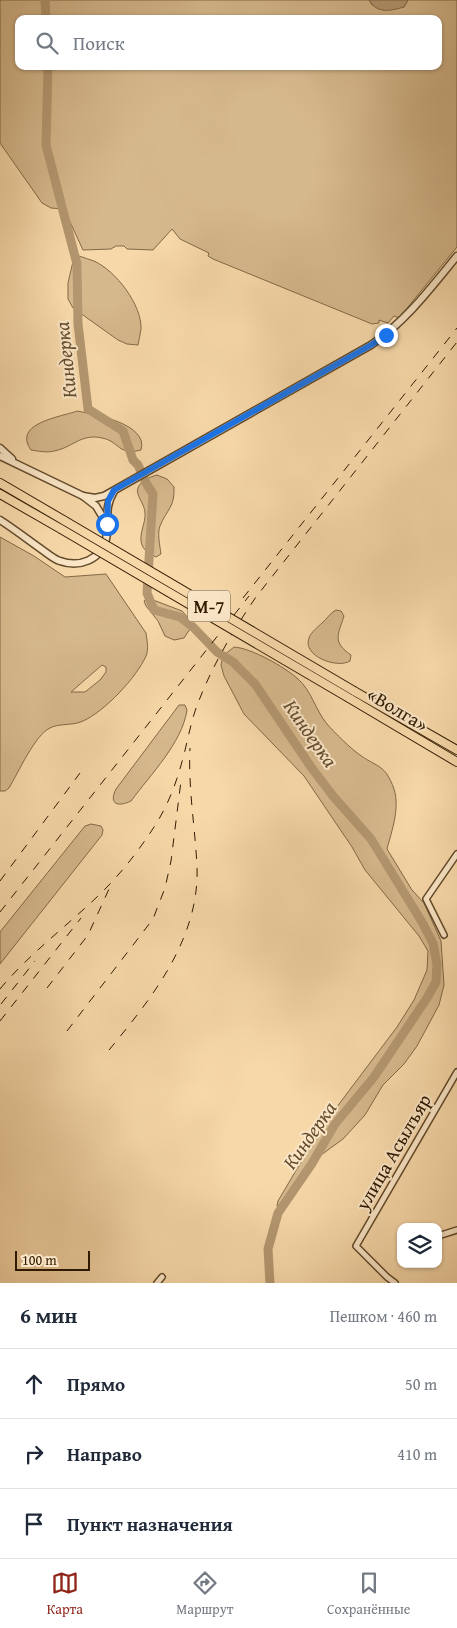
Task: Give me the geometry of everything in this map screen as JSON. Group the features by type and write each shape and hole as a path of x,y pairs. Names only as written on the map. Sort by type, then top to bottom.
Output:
{"highway":[{"name":"«Волга»","path":"0,483 457,750"},
{"name":"«Волга»","path":"0,494 457,762"}],"street":[{"path":"83,496 100,497 114,490 371,345 386,335 410,313 457,256"},
{"path":"0,448 17,463"},
{"path":"0,456 83,496 96,506 107,524"},
{"path":"0,520 59,561 71,564 87,561 95,557 106,540 108,501 114,490"},
{"path":"444,935 426,898 457,854"},
{"name":"улица Асылъяр","path":"396,1283 387,1277 356,1246 457,1072"},
{"path":"442,1235 457,1230"},
{"path":"157,1283 162,1277"}],"shaded area":[{"path":"0,0 369,0 372,5 404,7 408,0 457,0 457,247 399,318 394,316 388,323 379,320 379,323 372,324 213,259 208,256 209,253 180,239 172,229 153,250 127,249 124,246 116,246 111,249 83,250 64,209 51,208 42,203 0,143"},
{"path":"369,0 408,0 404,7 384,10 376,8"},
{"path":"79,256 94,261 111,272 126,290 137,310 140,320 141,329 138,345 127,344 118,340 73,308 68,299 68,283 74,257"},
{"path":"77,411 107,418 129,427 137,433 141,441 141,450 123,450 108,440 88,437 51,452 31,450 27,441 28,433 33,427 50,419"},
{"path":"157,475 167,479 174,487 174,494 172,504 159,529 161,554 156,557 146,551 142,545 141,537 145,513 137,491 143,481"},
{"path":"0,537 34,556 65,577 106,574 146,633 148,648 142,664 135,674 110,702 83,721 75,724 54,726 44,732 33,746 9,788 5,791 0,791","holes":["102,665 106,667 106,672 100,680 85,692 71,692"]},
{"path":"148,598 182,611 189,619 190,629 184,638 174,640 165,636 158,621 146,606 144,601"},
{"path":"336,610 341,611 344,616 338,638 339,642 351,655 350,661 344,663 329,662 322,659 315,655 308,644 311,634"},
{"path":"234,647 268,659 298,679 330,728 356,752 387,775 394,789 396,804 395,819 387,849 412,890 424,903 441,941 444,985 439,1005 417,1046 404,1064 383,1085 365,1115 343,1139 321,1155 288,1204 282,1207 277,1206 278,1201 321,1128 397,1027 414,1000 427,970 428,951 419,936 365,870 352,847 304,776 244,714 224,676 221,665 223,656"},
{"path":"179,705 185,705 187,710 179,734 172,746 131,801 122,804 116,803 113,798 116,789"},
{"path":"91,824 101,826 103,830 102,835 0,964 0,932 85,826"}],"waterway":[{"name":"Киндерка","path":"45,0 46,15"},
{"name":"Киндерка","path":"48,70 46,145 61,203"},
{"name":"Киндерка","path":"62,207 77,264 78,324 88,409 123,431 133,460 138,465 153,494 147,593 154,610 180,617 193,627 217,652 233,662 255,684 311,767 333,796 371,839 433,943 437,965 436,982 427,998 374,1077 335,1124 311,1165 278,1213 268,1249 270,1283"}],"railway":[{"path":"243,598 457,328"},
{"path":"0,989 36,952 107,887 143,843 165,808 181,767 193,716 217,662 240,622 256,597 457,342"},
{"path":"0,912 249,596"},
{"path":"109,1050 157,988 182,942 191,918 196,892 197,866 191,792 190,748"},
{"path":"0,881 80,773"},
{"path":"67,1031 153,919 165,888 171,861 181,781"},
{"path":"47,988 88,935 109,889"},
{"path":"0,1021 81,918"},
{"path":"1,1004 35,961"}],"route":[{"path":"107,524 106,510 114,490 386,335"}]}
